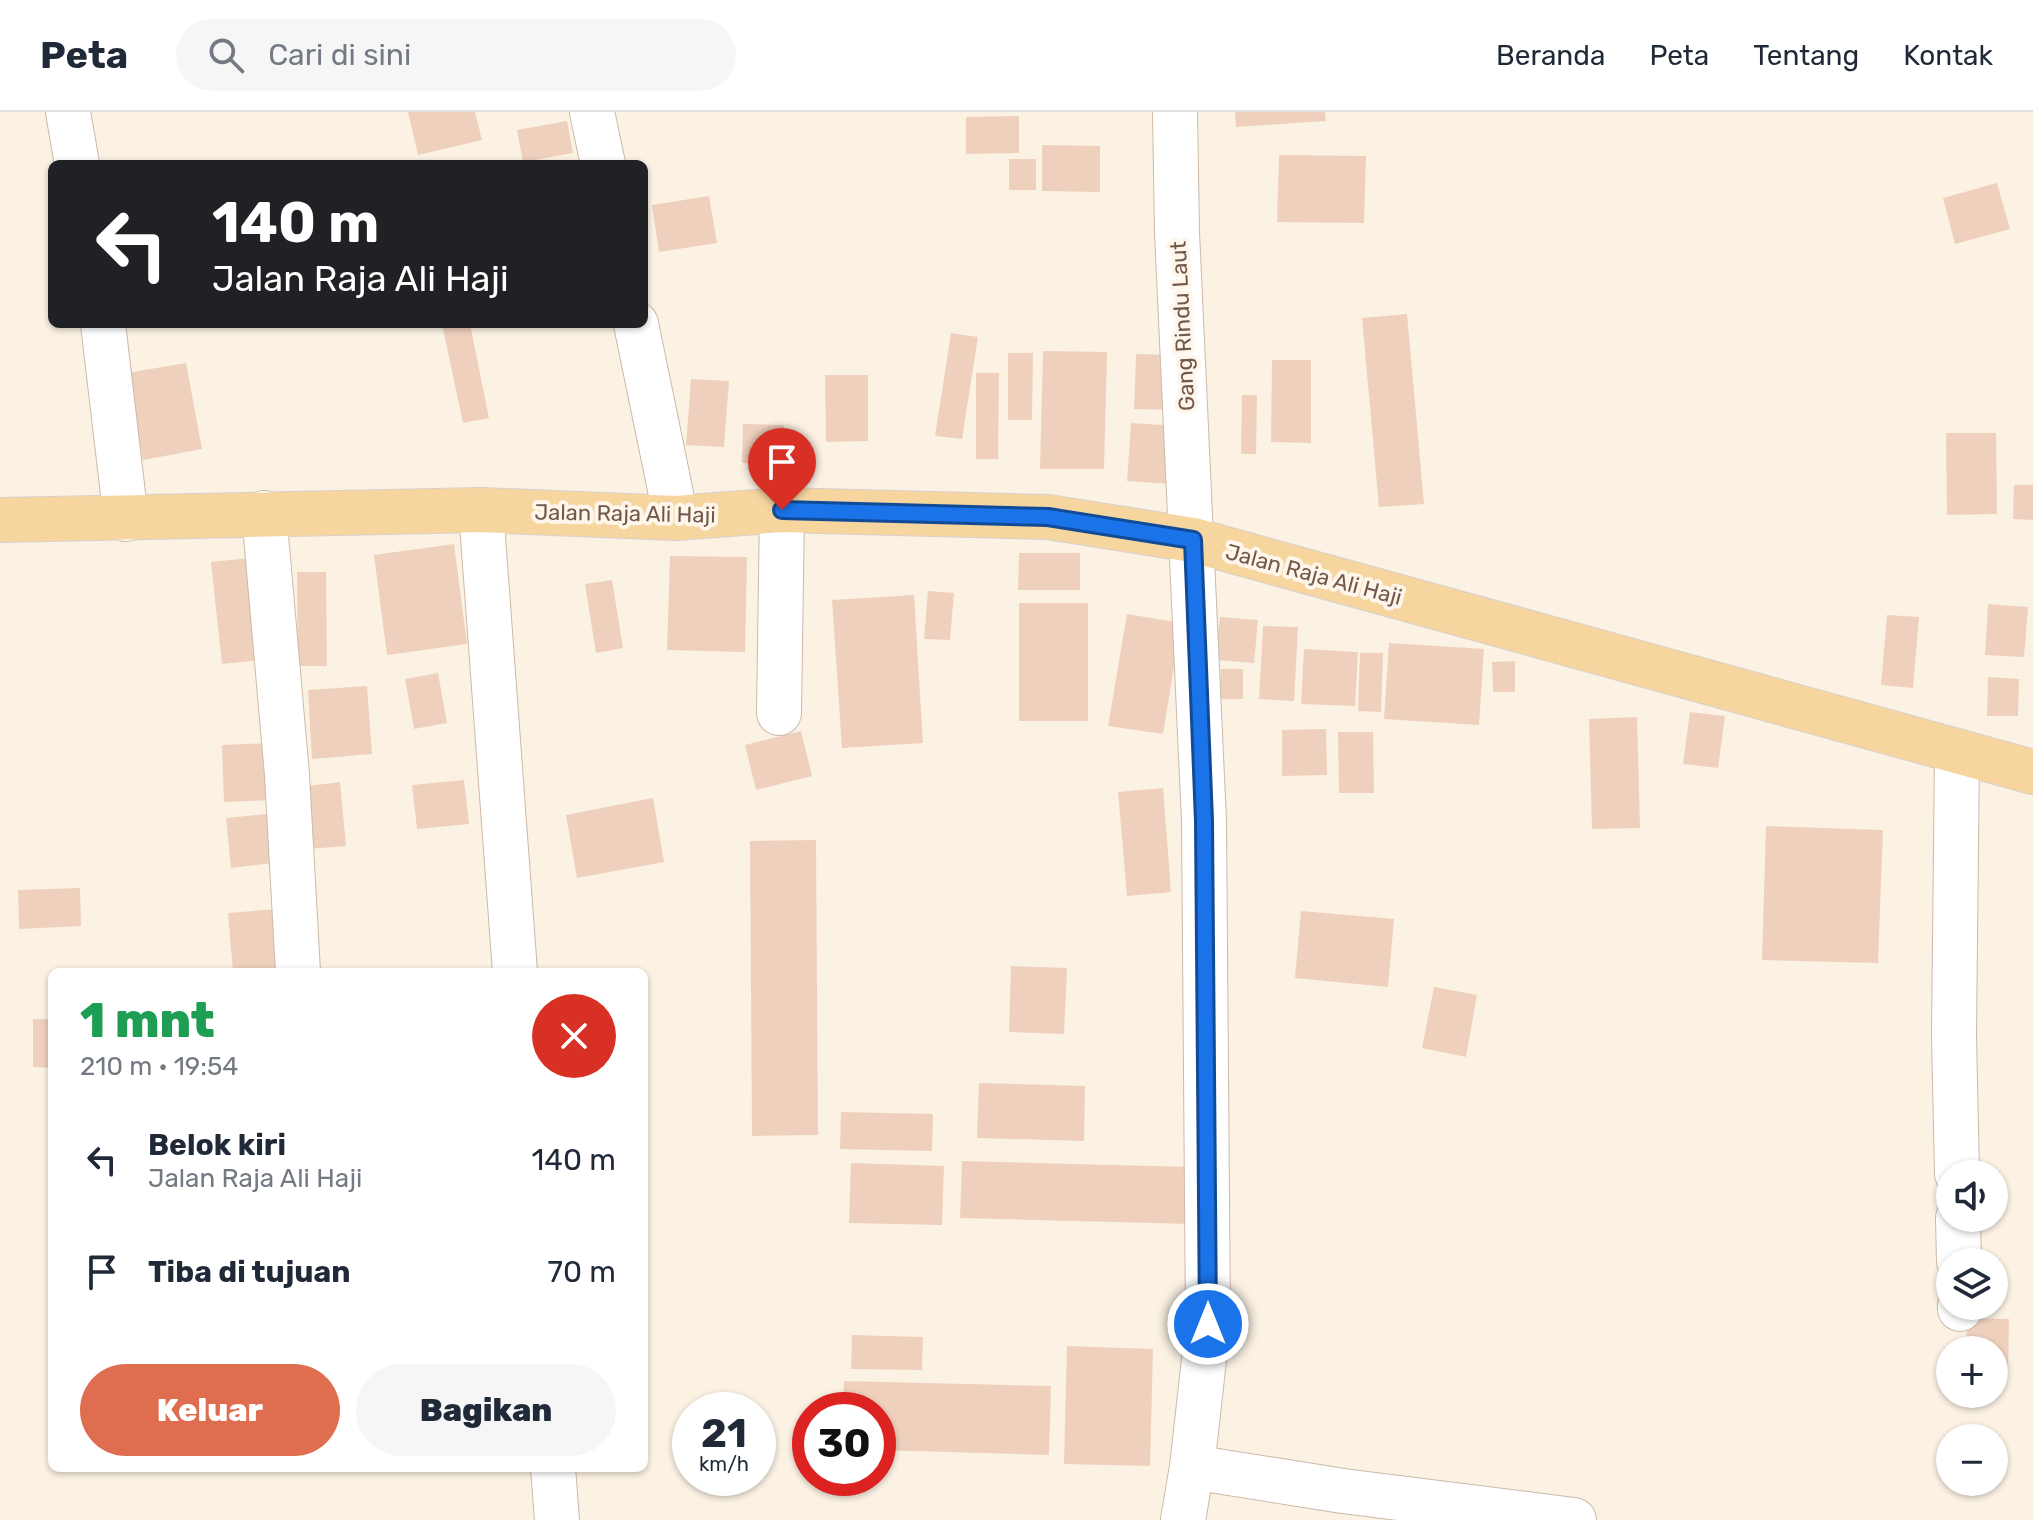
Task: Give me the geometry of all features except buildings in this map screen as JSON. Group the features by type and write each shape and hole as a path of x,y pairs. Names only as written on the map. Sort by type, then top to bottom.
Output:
{"main road":[{"name":"Jalan Raja Ali Haji","path":"0,520 481,510 676,518 782,510 1048,517 1193,540 2033,772"}],"street":[{"path":"68,112 76,160"},
{"path":"592,112 602,160"},
{"name":"Gang Rindu Laut","path":"1175,112 1177,232 1204,821 1208,1324 1183,1520"},
{"path":"103,328 126,519"},
{"path":"637,328 676,518"},
{"path":"481,510 515,968"},
{"path":"779,713 782,510"},
{"path":"264,513 287,775 298,968"},
{"path":"1957,751 1954,1036 1957,1160"},
{"path":"1192,1467 1342,1505 1574,1520"},
{"path":"553,1472 557,1520"}],"route":[{"path":"782,510 1048,517 1193,540 1204,821 1208,1324"}]}
